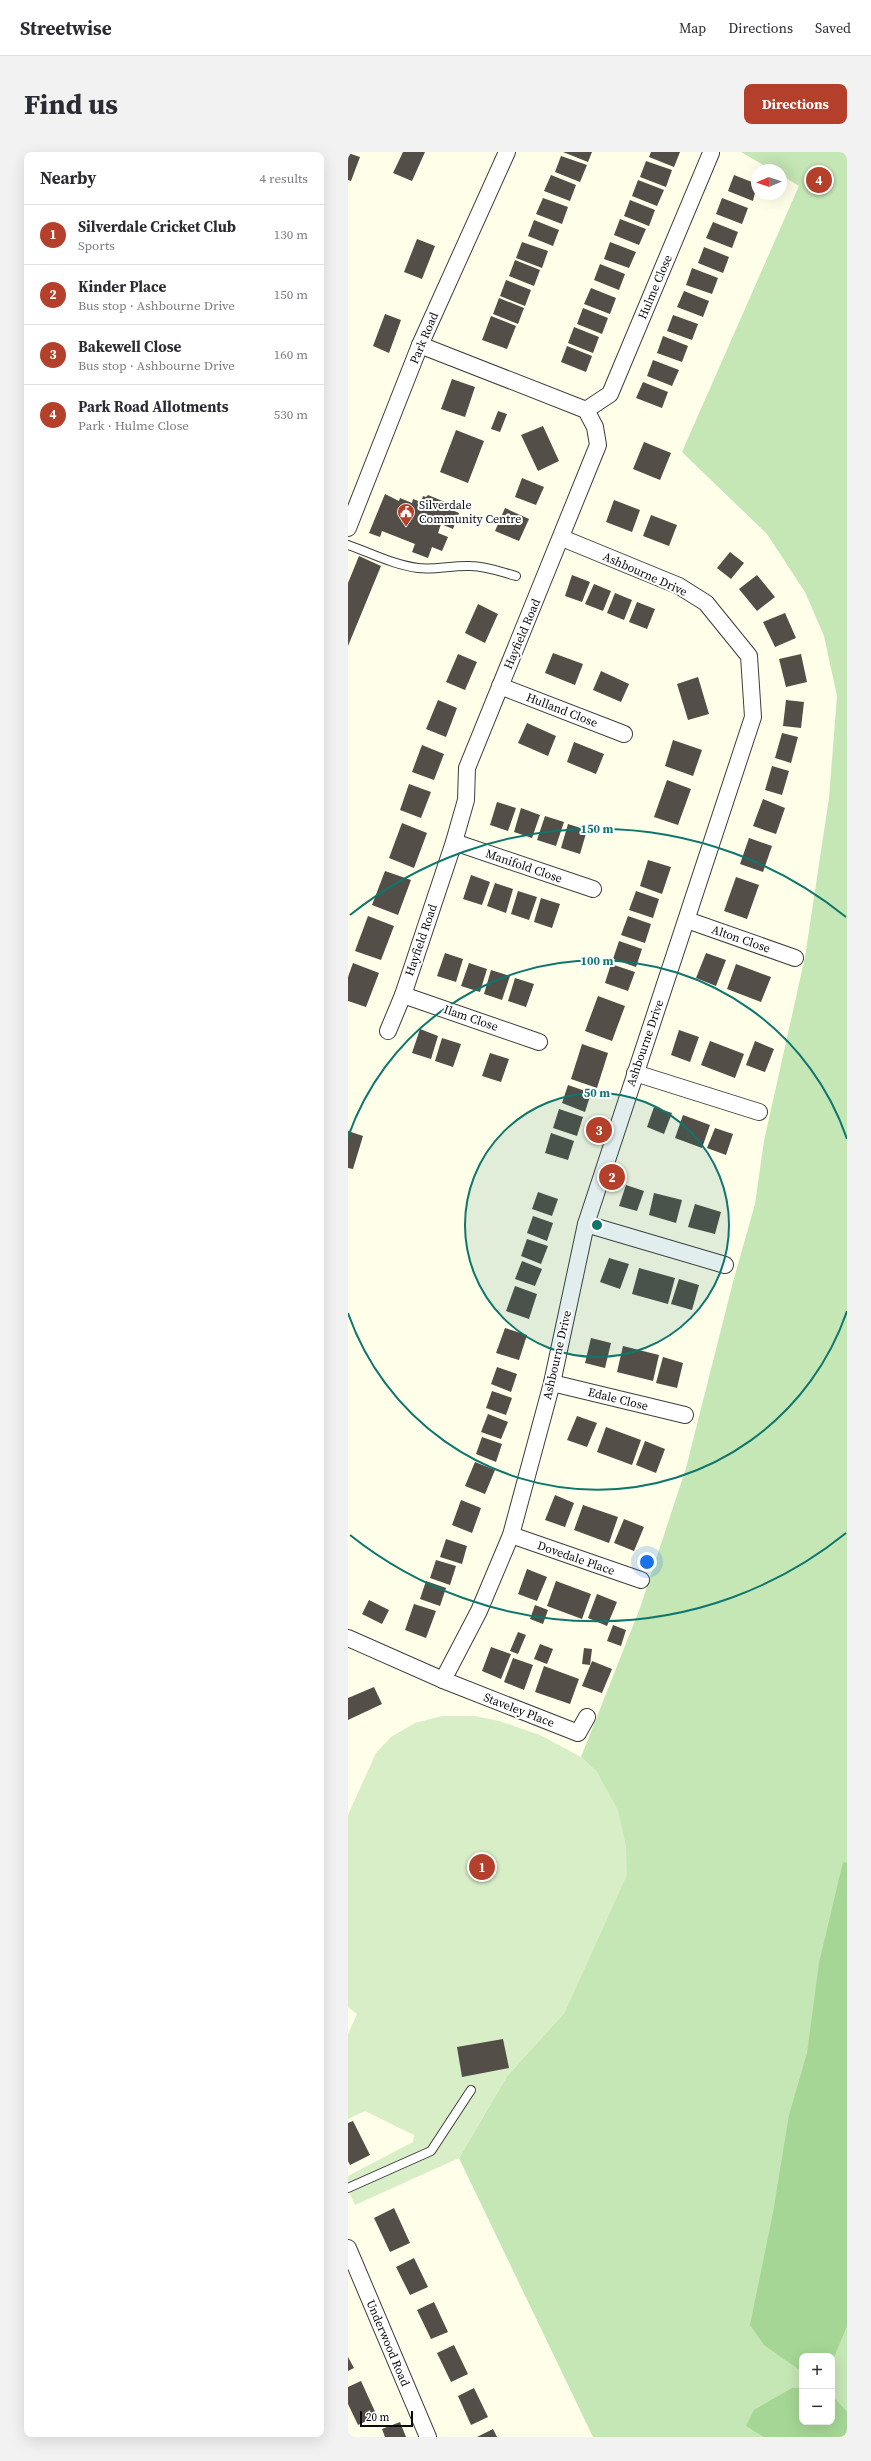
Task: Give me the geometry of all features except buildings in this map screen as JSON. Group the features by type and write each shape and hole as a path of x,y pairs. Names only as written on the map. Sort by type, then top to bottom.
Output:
{"street":[{"name":"Park Road","path":"348,528 420,345 507,152"},
{"name":"Hulme Close","path":"586,410 610,394 711,153"},
{"path":"420,345 586,410"},
{"name":"Hayfield Road","path":"388,1031 403,995 454,842 466,800 467,768 562,538 598,445 594,426 586,410"},
{"name":"Ashbourne Drive","path":"443,1680 479,1611 512,1535 552,1383 586,1224 753,717 749,656 706,603 679,586 562,538"},
{"name":"Hulland Close","path":"500,686 624,734"},
{"name":"Manifold Close","path":"454,842 593,889"},
{"name":"Alton Close","path":"687,920 794,958"},
{"name":"Ilam Close","path":"403,995 539,1042"},
{"path":"635,1073 759,1112"},
{"path":"586,1224 725,1265"},
{"name":"Edale Close","path":"552,1383 685,1415"},
{"name":"Dovedale Place","path":"512,1535 641,1580"},
{"path":"348,1638 443,1680"},
{"name":"Staveley Place","path":"443,1680 578,1733 587,1716"},
{"name":"Underwood Road","path":"348,2248 428,2437"}],"lane":[{"path":"348,545 396,563 416,568 434,570 469,566 516,576"},
{"path":"348,2188 431,2151 470,2090"}],"green space":[{"path":"741,152 847,152 847,2437 593,2437 459,2158 507,2076 565,2012 606,1791 597,1772 581,1757 640,1608 686,1468 733,1282 755,1204 764,1141 805,957 829,798 837,696 824,636 805,592 767,534 682,452 799,186 787,179 787,164 762,164"},
{"path":"442,1716 475,1716 499,1721 540,1735 581,1757 597,1772 618,1810 626,1846 627,1875 565,2012 507,2076 459,2158 355,2205 348,2190 348,2176 413,2142 414,2135 365,2111 348,2119 348,2034 357,2014 348,2007 348,1815 376,1753 391,1737 415,1723"},
{"path":"843,1862 847,1863 847,2326 835,2355 835,2353 799,2353 799,2370 764,2345 750,2325 773,2213 789,2115 807,2053 819,1963"},
{"path":"792,2388 799,2388 799,2425 835,2425 835,2398 847,2412 847,2437 764,2437 746,2426 754,2410"}],"place":[{"name":"Park Road Allotments","path":"819,180"},
{"name":"Silverdale Community Centre","path":"406,527"},
{"name":"Bakewell Close","path":"599,1130"},
{"name":"Kinder Place","path":"612,1177"},
{"name":"Silverdale Cricket Club","path":"482,1867"}]}
